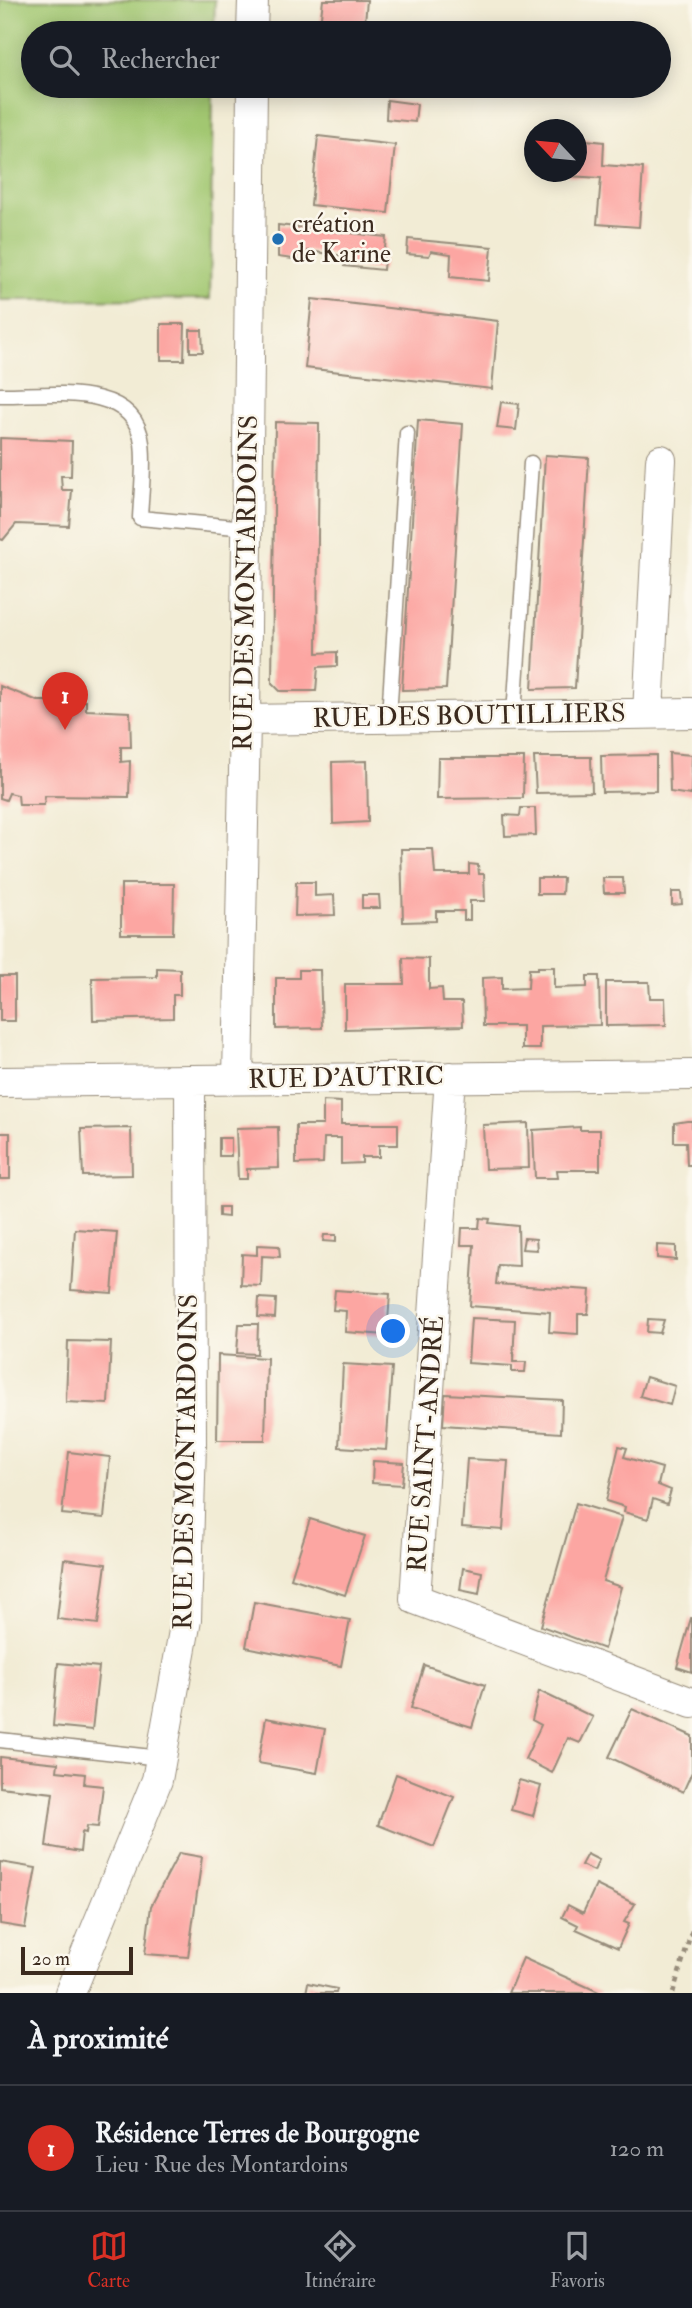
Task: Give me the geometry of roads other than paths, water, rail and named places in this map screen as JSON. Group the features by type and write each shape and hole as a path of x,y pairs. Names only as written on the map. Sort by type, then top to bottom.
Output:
{"street":[{"path":"252,21 253,0"},
{"name":"RUE DES MONTARDOINS","path":"238,1079 252,98"},
{"path":"648,713 661,460"},
{"name":"RUE DES BOUTILLIERS","path":"245,720 692,713"},
{"name":"RUE D'AUTRIC","path":"0,1082 692,1075"},
{"name":"RUE SAINT-ANDRÉ","path":"450,1077 415,1599 692,1703"},
{"name":"RUE DES MONTARDOINS","path":"69,1993 157,1780 186,1620 191,1443 190,1080"}],"lane":[{"path":"0,395 104,397 126,407 142,440 140,518 246,528"},
{"path":"389,717 407,433"},
{"path":"514,715 531,463"},
{"path":"0,1740 160,1758"}],"place":[{"name":"création de Karine","path":"278,239"},
{"name":"Résidence Terres de Bourgogne","path":"65,730"}]}
